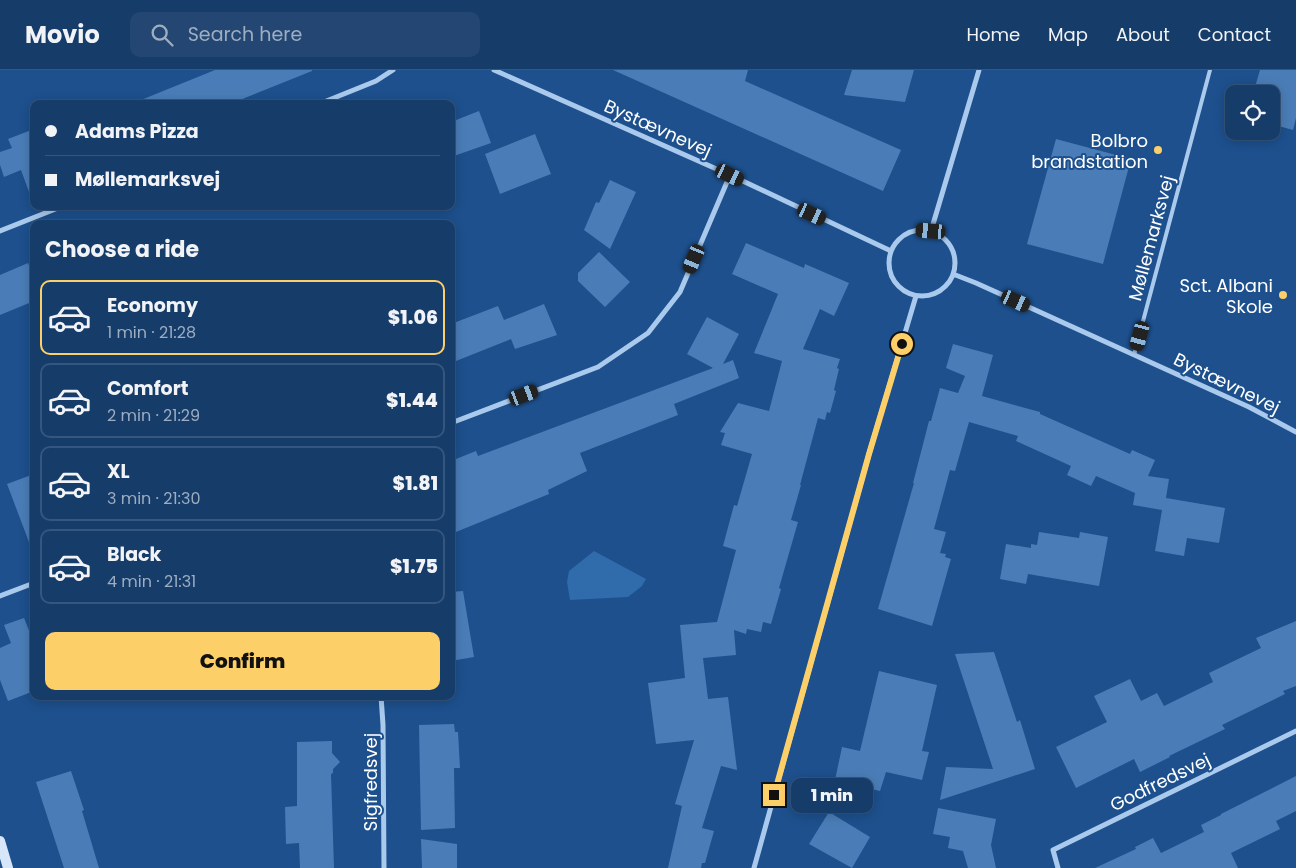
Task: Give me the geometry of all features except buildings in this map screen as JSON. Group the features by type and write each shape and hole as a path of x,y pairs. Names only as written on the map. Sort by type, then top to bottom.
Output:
{"main road":[{"path":"0,841 8,868"}],"street":[{"path":"329,100 376,81 393,70"},
{"name":"Bystævnevej","path":"494,70 730,175 891,251"},
{"path":"931,231 979,70"},
{"path":"455,421 598,367 648,333 680,292 730,175"},
{"path":"0,231 53,210"},
{"path":"919,230 931,231 943,237 952,248 955,261 953,274 948,284 939,292 928,296 916,296 903,290 893,279 889,265 891,251 897,241 907,233 919,230"},
{"name":"Bystævnevej","path":"953,274 1249,407 1296,432"},
{"path":"754,868 869,454 916,296"},
{"path":"0,596 30,585"},
{"name":"Sigfredsvej","path":"381,700 384,868"},
{"name":"Godfredsvej","path":"1058,868 1053,850 1296,731"}],"lane":[{"name":"Møllemarksvej","path":"1134,355 1210,70"}],"shaded area":[{"path":"594,551 646,579 642,586 628,597 570,600 567,582 569,571"}],"place":[{"name":"Bolbro brandstation","path":"1158,150"},
{"name":"Sct. Albani Skole","path":"1283,295"}],"route":[{"path":"774,795 869,454 902,344"}]}
